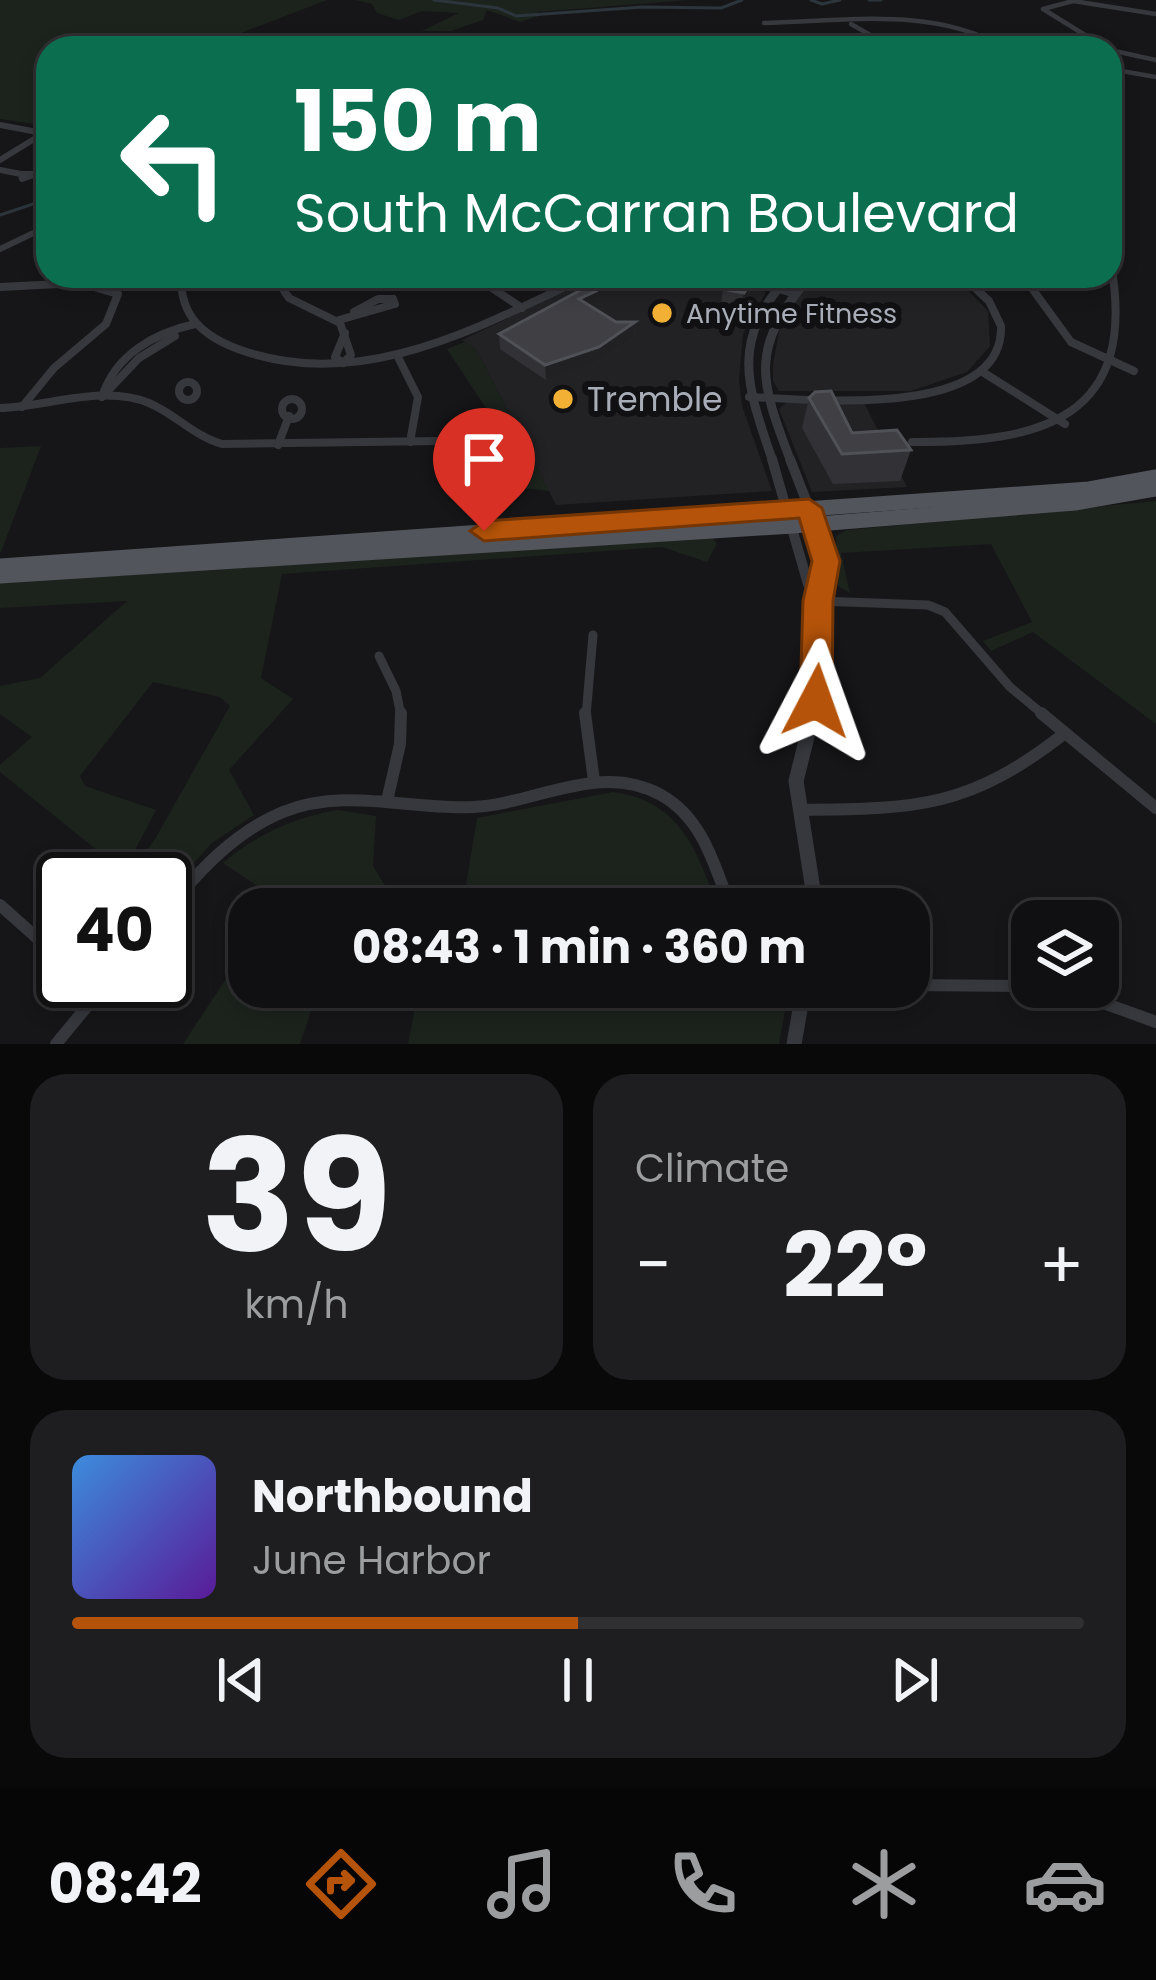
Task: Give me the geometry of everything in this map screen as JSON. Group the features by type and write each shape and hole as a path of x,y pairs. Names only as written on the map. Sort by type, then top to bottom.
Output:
{"main road":[{"path":"0,576 790,518 1089,490 1156,477"},
{"path":"812,515 1057,505 1156,490"},
{"path":"0,566 790,518"}],"street":[{"path":"1087,36 1043,9 1075,1 1154,16"},
{"path":"764,23 926,21 984,36"},
{"path":"851,24 871,36"},
{"path":"1122,52 1156,61"},
{"path":"1122,71 1156,77"},
{"path":"0,125 36,131"},
{"path":"0,160 36,139"},
{"path":"0,170 20,174"},
{"path":"0,249 36,232"},
{"path":"1122,278 1126,284"},
{"path":"0,287 36,285"},
{"path":"22,407 54,368 106,324 118,294 113,288"},
{"path":"181,288 181,298 195,324 224,344 259,356 343,364 398,357 442,344 563,288"},
{"path":"278,288 288,298 339,320 387,309 395,301 378,299 339,320"},
{"path":"492,288 522,308"},
{"path":"792,293 776,288 751,333 746,360 749,397 808,584 818,601"},
{"path":"797,288 768,339 764,364 768,398 826,561 818,601 820,676 796,781 813,888"},
{"path":"749,397 922,395 953,387 981,371 999,346 1001,327 989,300 976,288"},
{"path":"1032,288 1071,342 1134,371"},
{"path":"339,320 345,333 335,357 343,364"},
{"path":"102,397 139,358 195,324"},
{"path":"398,357 418,397 410,442"},
{"path":"1126,384 1140,359"},
{"path":"981,371 1065,424"},
{"path":"0,408 102,397 138,399 214,442 440,441"},
{"path":"158,408 178,397"},
{"path":"912,442 1003,439 1065,424 1090,412"},
{"path":"278,445 289,416"},
{"path":"818,601 928,605 945,612 990,668 1156,808"},
{"path":"593,635 584,702 594,781"},
{"path":"379,656 397,685 404,719 387,801"},
{"path":"800,810 903,808 957,800 1012,776 1065,733"},
{"path":"192,882 214,857 263,821 323,800 489,806 594,781 642,786 686,813 707,841 724,888"},
{"path":"0,905 36,937"},
{"path":"930,985 1011,986"},
{"path":"56,1044 86,1008"},
{"path":"794,1044 800,1008"},
{"path":"1117,1008 1156,1022"}],"shaded area":[{"path":"0,0 327,0 233,36 36,36 36,124 0,119"},
{"path":"355,0 689,0 537,12 542,15 520,22 487,10 483,20 451,31 422,31 459,13 422,11 399,20"},
{"path":"572,288 755,288 766,292 743,334 739,380 742,406 772,491 556,505 476,349 462,340"},
{"path":"966,288 988,311 990,346 967,372 911,391 779,391 773,381 773,364 780,327 802,290"},
{"path":"465,342 476,349 549,491 489,484 509,463 486,408 447,349"},
{"path":"787,402 864,403 907,487 812,492 779,409"},
{"path":"41,446 1,552 0,552 0,448"},
{"path":"1156,501 1156,724 1033,632 991,651 983,641 1032,622 991,544 841,553 850,593 838,586 836,536 847,530"},
{"path":"712,538 717,543 707,562 662,547 282,574 261,678 293,699 229,770 254,815 212,843 192,865 192,852 145,852 230,706 220,697 153,682 80,776 85,786 156,810 134,852 99,852 0,772 0,765 32,737 0,714 0,686 40,678 127,601 0,608 0,583"},
{"path":"613,792 636,797 655,806 684,832 710,888 465,888 477,818"},
{"path":"338,810 376,816 373,866 387,888 260,888 223,863 249,843 307,817"},
{"path":"228,976 228,1008 312,1008 300,1044 183,1044"},
{"path":"415,1008 785,1008 779,1044 408,1044"}],"building":[{"path":"585,288 596,291 579,299 616,322 635,322 599,347 545,365 499,334"},
{"path":"831,391 852,433 897,430 911,450 842,454 809,398 815,392"}],"waterway":[{"path":"434,0 498,8 516,16 643,7 721,8 742,0"},
{"path":"811,0 822,4 840,0"},
{"path":"869,0 881,0"},
{"path":"0,215 36,203"}],"place":[{"name":"Anytime Fitness","path":"662,313"},
{"name":"Tremble","path":"563,399"}],"route":[{"path":"484,531 809,508 826,561 818,601 816,701"}]}
